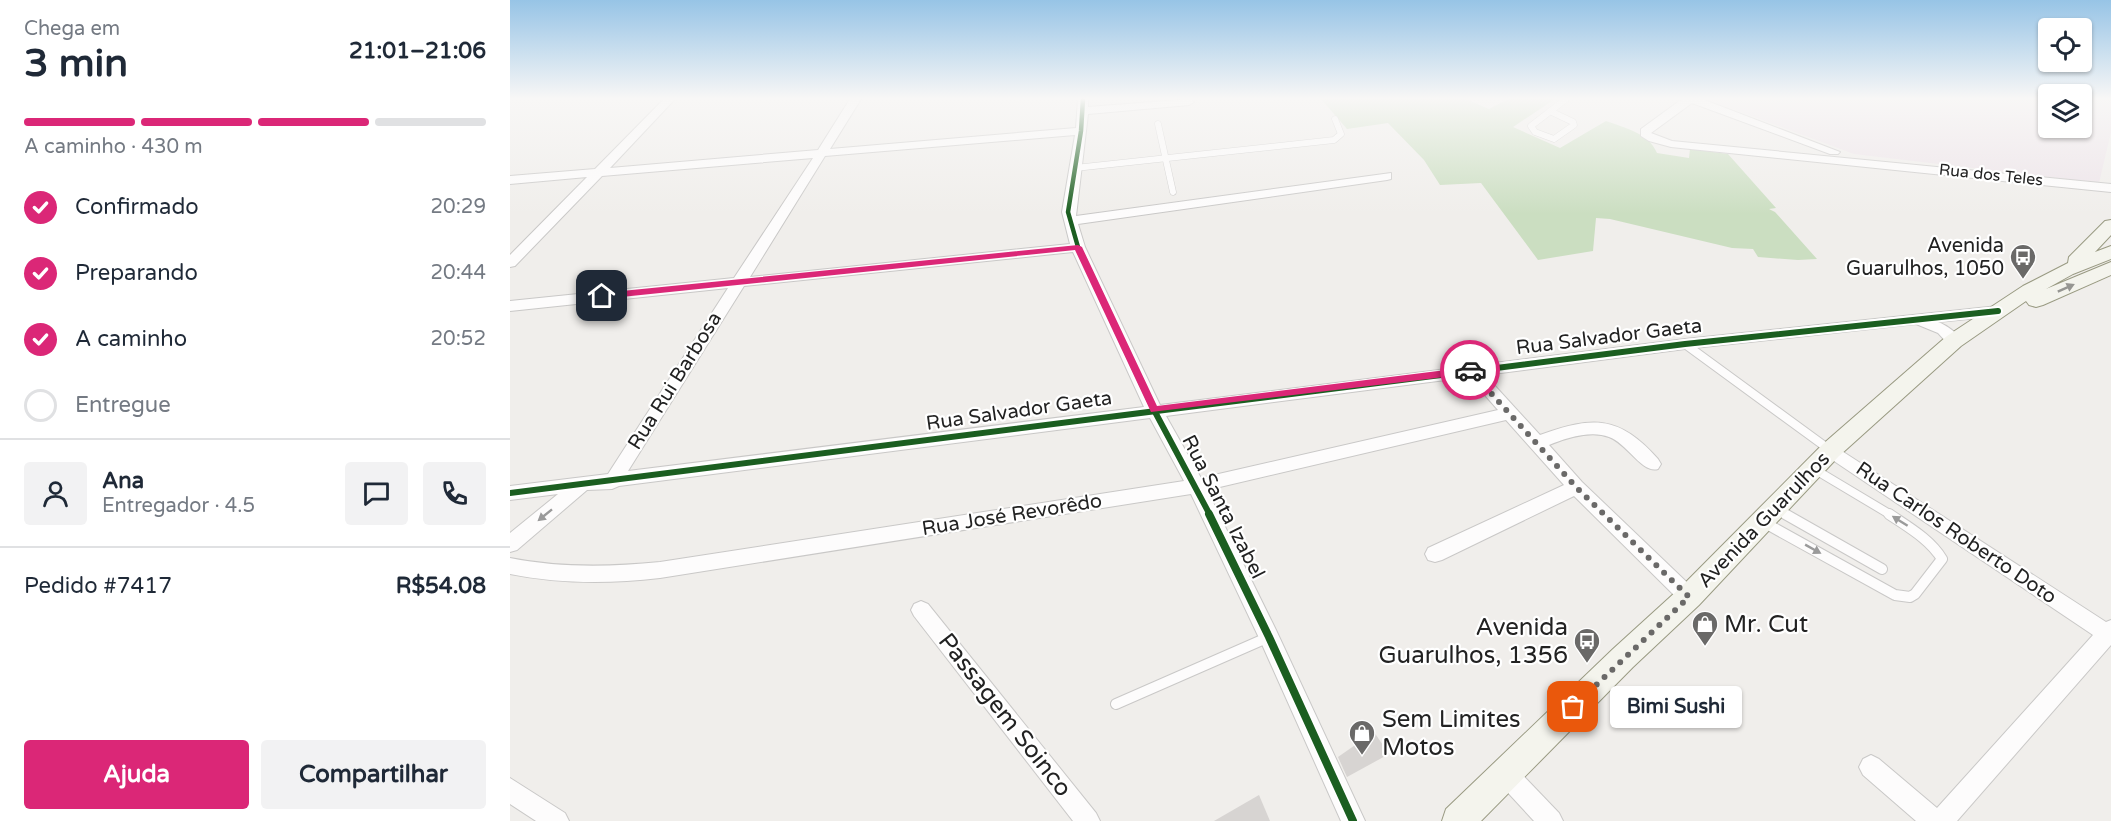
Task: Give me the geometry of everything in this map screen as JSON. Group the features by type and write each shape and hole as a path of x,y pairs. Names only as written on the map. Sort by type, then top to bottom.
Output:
{"main road":[{"path":"2066,270 2093,246 2111,225"},
{"name":"Avenida Guarulhos","path":"1458,821 1623,658 1689,597 1822,460 1964,334 2066,270 2111,252"},
{"name":"Avenida Guarulhos","path":"1964,334 2111,268"}],"street":[{"path":"510,263 633,137"},
{"name":"Rua Rui Barbosa","path":"612,482 831,137"},
{"path":"510,180 1021,137"},
{"name":"Rua Santa Izabel","path":"1080,137 1068,212 1078,247 1154,410 1196,486 1269,637 1353,821"},
{"name":"Rua dos Teles","path":"1650,137 1671,144 1855,160 2111,188"},
{"path":"1794,137 1855,160"},
{"path":"1070,221 1387,176"},
{"path":"510,306 1078,247"},
{"name":"Rua Salvador Gaeta","path":"510,494 1472,370 1685,344 1998,311"},
{"name":"Rua Salvador Gaeta","path":"1911,320 1937,326 1948,333 1964,334"},
{"path":"1472,370 1576,487 1689,597"},
{"name":"Rua José Revorêdo","path":"510,566 564,574 605,576 660,570 1196,486 1509,413"},
{"path":"1536,443 1573,431 1591,429 1612,431 1624,436 1653,464"},
{"name":"Rua Carlos Roberto Doto","path":"1822,460 2110,633"},
{"path":"510,544 581,486"},
{"path":"1435,554 1576,487"},
{"name":"Passagem Soinco","path":"921,610 1088,821"},
{"path":"1941,821 2110,633"},
{"path":"1871,767 1934,821"},
{"path":"1506,774 1551,821"},
{"path":"510,790 557,821"}],"lane":[{"path":"1161,137 1173,192"},
{"path":"1075,168 1334,140 1337,137"},
{"name":"Rua Carlos Roberto Doto","path":"1685,344 1822,460"},
{"path":"1768,515 1895,595 1910,597 1915,594 1942,558 1941,552 1933,543 1822,460"},
{"path":"1768,515 1882,569"},
{"path":"1116,704 1269,637"}],"shaded area":[{"path":"1809,137 2110,137 2099,183 1854,154"}],"green space":[{"path":"1402,137 1536,137 1560,148 1578,137 1644,137 1657,153 1689,158 1690,149 1728,154 1776,208 1769,209 1775,212 1817,259 1758,257 1753,249 1732,248 1610,219 1596,218 1593,251 1538,260 1481,183 1440,185 1424,160"}],"building":[{"name":"Sem Limites Motos","path":"1374,732 1389,754 1347,777 1338,757"},
{"path":"1259,795 1270,821 1214,821"}],"cycle path":[{"path":"1080,137 1068,212 1078,247 1154,410 1196,486 1269,637 1353,821"},
{"path":"510,493 1685,344 1998,311"}],"way so far":[{"path":"1470,370 1576,487 1689,597 1573,707"}],"place":[{"name":"Avenida Guarulhos, 1050","path":"2023,280"},
{"name":"Mr. Cut","path":"1705,647"},
{"name":"Avenida Guarulhos, 1356","path":"1587,664"},
{"name":"Bimi Sushi","path":"1573,707"},
{"name":"Sem Limites Motos","path":"1362,756"}],"route":[{"path":"602,296 1078,247 1154,410 1470,370"}]}
